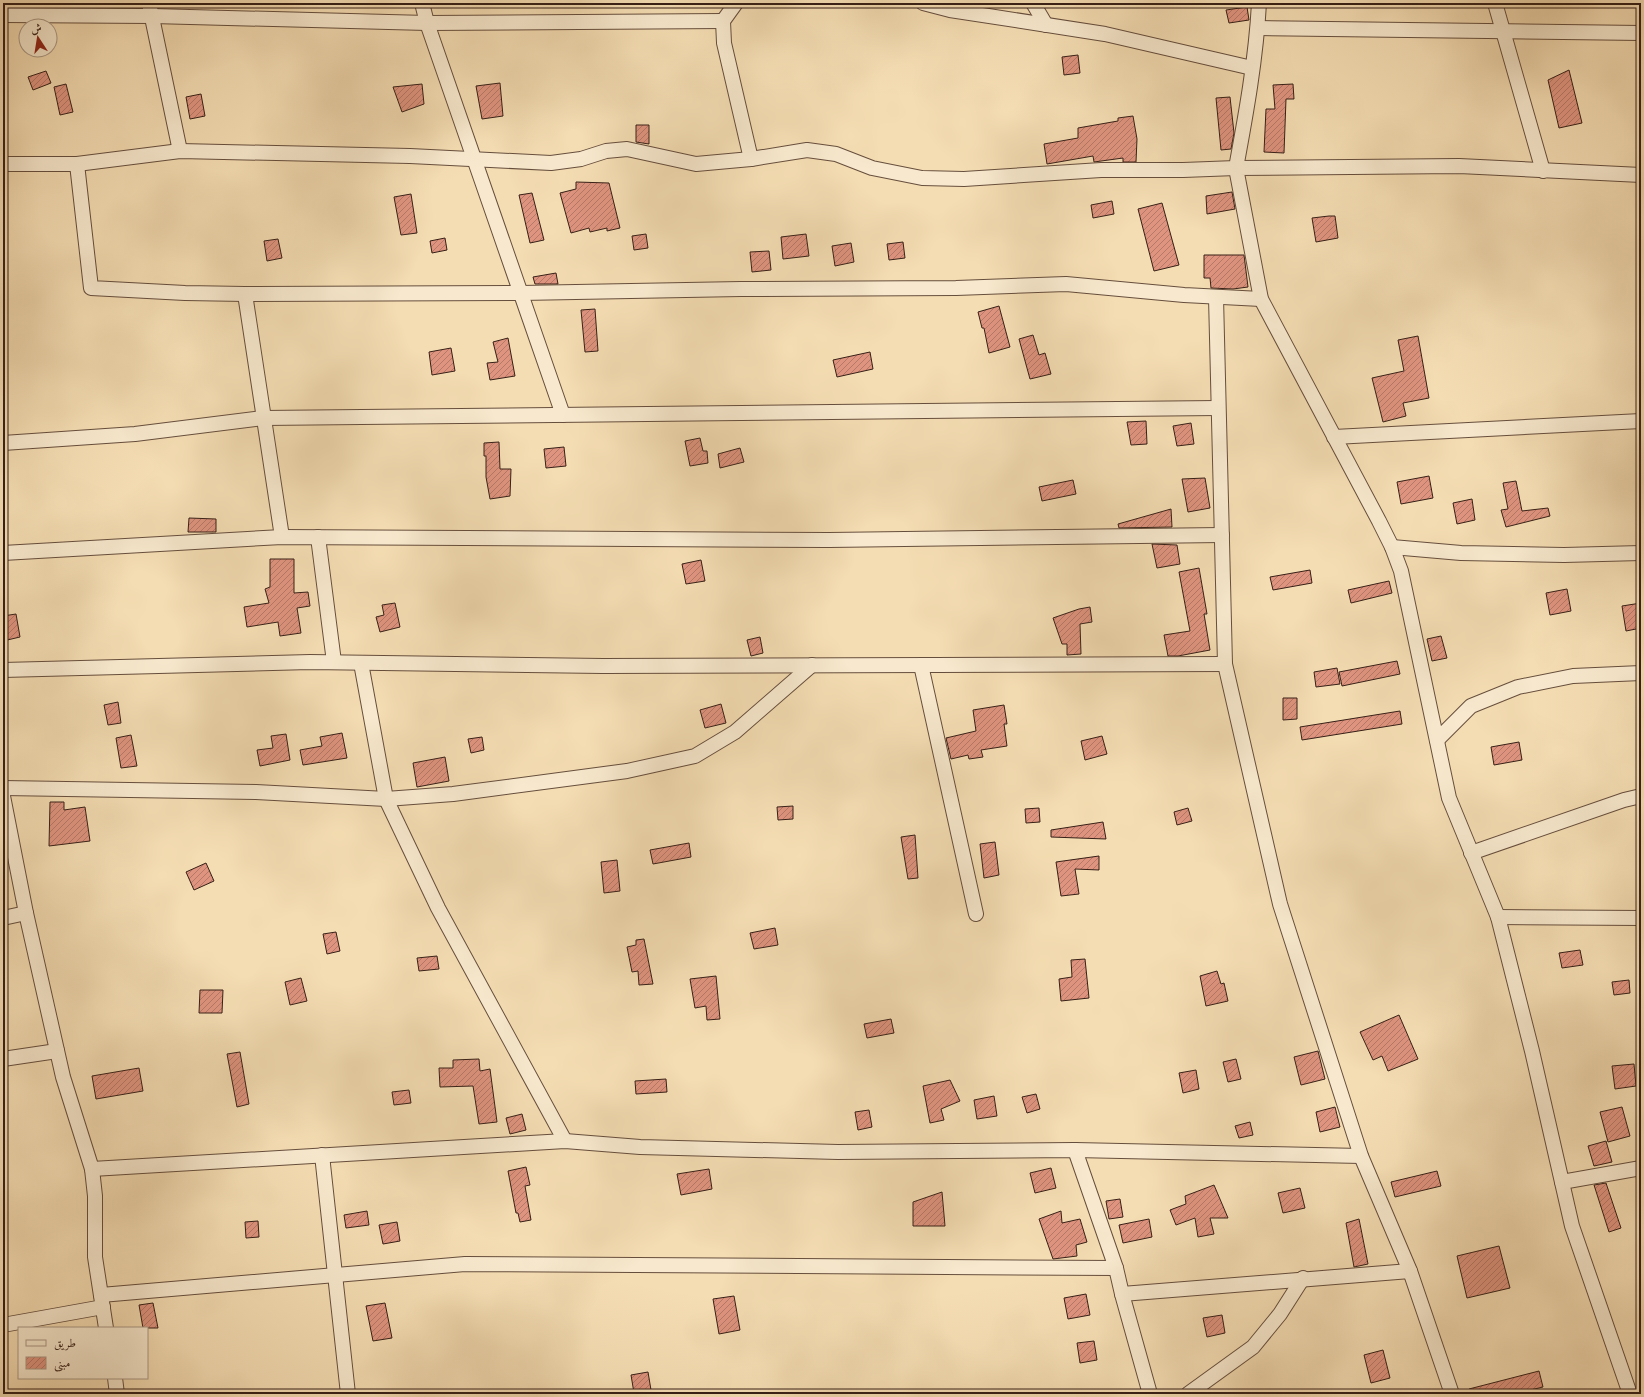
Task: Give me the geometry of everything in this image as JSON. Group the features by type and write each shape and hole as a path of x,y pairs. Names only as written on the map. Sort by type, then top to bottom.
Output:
{"street":[{"path":"422,3 426,23 563,415"},
{"path":"736,3 723,21 724,43 751,159"},
{"path":"923,3 950,10 1105,34 1252,68"},
{"path":"1033,3 1046,24"},
{"path":"1259,3 1258,28 1236,168 1261,299 1392,547 1400,571 1449,798 1498,917 1532,1051 1572,1226 1630,1394"},
{"path":"1495,3 1543,170"},
{"path":"150,9 180,151"},
{"path":"3,16 150,9 426,23 723,21"},
{"path":"1258,28 1641,33"},
{"path":"3,164 77,164 180,151 410,156 551,163 581,159 606,151 627,149 696,164 751,159 807,150 836,154 872,168 922,178 964,179 1101,170 1459,166 1641,175"},
{"path":"77,164 91,288 185,293 245,294 521,293 741,289 956,288 1066,284 1261,299"},
{"path":"245,294 282,537"},
{"path":"1216,296 1225,664 1280,904 1361,1156 1410,1271 1452,1394"},
{"path":"3,443 135,434 263,418 1218,408"},
{"path":"1334,437 1641,421"},
{"path":"3,553 282,537 829,540 1222,535"},
{"path":"318,537 334,662"},
{"path":"1392,547 1461,554 1564,555 1641,552"},
{"path":"3,670 310,662 603,666 1225,664"},
{"path":"361,663 386,798 438,908 565,1141"},
{"path":"3,788 256,792 386,798 453,794 619,772 695,756 736,732 812,665"},
{"path":"921,665 976,914"},
{"path":"1437,740 1471,706 1518,687 1573,676 1641,673"},
{"path":"3,796 26,913 63,1077 92,1169 95,1196 95,1257 106,1327"},
{"path":"1471,853 1624,800 1641,796"},
{"path":"3,918 26,913"},
{"path":"1498,917 1641,918"},
{"path":"3,1059 57,1051"},
{"path":"92,1169 565,1141 640,1147 838,1152 1075,1150 1361,1156"},
{"path":"1075,1150 1116,1268 1150,1394"},
{"path":"322,1156 348,1394"},
{"path":"1562,1182 1641,1168"},
{"path":"3,1325 102,1301 335,1275 465,1264 1116,1268"},
{"path":"1122,1294 1303,1278 1410,1271"},
{"path":"1188,1394 1253,1347 1280,1314 1303,1278"},
{"path":"115,1379 118,1394"}],"building":[{"path":"1247,7 1249,20 1229,23 1226,10"},
{"path":"1078,55 1080,73 1064,75 1062,57"},
{"path":"1569,70 1582,123 1559,128 1548,80"},
{"path":"46,71 51,83 33,90 28,77"},
{"path":"500,83 503,116 482,119 476,86"},
{"path":"66,84 73,112 60,115 54,87"},
{"path":"422,84 424,104 402,112 393,87"},
{"path":"1293,84 1294,99 1286,99 1284,153 1264,152 1266,109 1275,109 1273,85"},
{"path":"201,94 205,116 190,119 186,97"},
{"path":"1230,97 1234,133 1231,149 1221,150 1216,98"},
{"path":"1133,116 1137,139 1136,162 1123,162 1123,158 1094,162 1093,156 1047,164 1044,144 1078,138 1078,128 1118,121 1118,118"},
{"path":"636,125 649,125 649,144 636,142"},
{"path":"576,182 609,183 620,228 607,231 607,228 590,232 589,228 571,233 560,193 576,189"},
{"path":"1232,192 1235,209 1207,214 1206,196"},
{"path":"532,193 544,240 530,243 519,195"},
{"path":"411,194 417,233 401,235 394,197"},
{"path":"1112,201 1114,214 1093,218 1091,205"},
{"path":"1162,203 1179,265 1154,271 1138,209"},
{"path":"1335,216 1338,238 1316,242 1312,218"},
{"path":"646,234 648,248 634,250 632,236"},
{"path":"806,234 809,256 783,259 781,237"},
{"path":"445,238 447,250 432,253 430,241"},
{"path":"278,239 282,258 267,261 264,241"},
{"path":"903,242 905,258 889,260 887,244"},
{"path":"851,243 854,262 835,266 832,246"},
{"path":"769,251 771,270 752,272 750,252"},
{"path":"1204,255 1244,255 1248,287 1233,289 1211,288 1210,278 1204,278"},
{"path":"556,273 558,284 535,284 533,277"},
{"path":"999,306 1010,347 989,353 984,328 982,328 978,312"},
{"path":"595,309 598,351 585,352 581,310"},
{"path":"1033,335 1039,355 1045,353 1051,374 1030,379 1019,339"},
{"path":"1418,336 1429,398 1403,403 1406,416 1383,422 1372,378 1404,371 1398,340"},
{"path":"508,338 515,376 490,380 487,363 498,362 493,342"},
{"path":"451,348 455,371 432,375 429,352"},
{"path":"870,352 873,369 837,377 833,360"},
{"path":"1146,421 1147,444 1131,445 1127,422"},
{"path":"1191,423 1194,444 1177,446 1173,426"},
{"path":"700,438 703,451 707,451 708,463 690,466 685,441"},
{"path":"499,442 500,469 511,469 510,496 490,499 486,477 486,456 484,456 484,443"},
{"path":"564,447 566,466 546,468 544,449"},
{"path":"740,448 744,462 720,468 718,454"},
{"path":"1429,476 1433,498 1401,504 1397,482"},
{"path":"1205,478 1210,508 1188,512 1182,479"},
{"path":"1073,480 1076,494 1042,501 1039,487"},
{"path":"1516,481 1522,511 1548,508 1550,516 1506,527 1501,510 1508,509 1503,483"},
{"path":"1472,499 1475,520 1457,524 1453,503"},
{"path":"1171,509 1172,527 1119,528 1118,524"},
{"path":"189,518 216,519 216,532 188,532"},
{"path":"1152,544 1177,545 1180,564 1157,568"},
{"path":"270,559 294,559 294,593 308,592 310,606 297,608 301,633 280,636 278,622 247,627 244,607 269,603 265,589 270,587"},
{"path":"701,560 705,581 686,584 682,564"},
{"path":"1199,568 1207,614 1204,614 1210,650 1178,656 1168,656 1164,635 1190,631 1179,572"},
{"path":"1310,570 1312,583 1273,590 1270,577"},
{"path":"1389,581 1392,593 1351,603 1348,590"},
{"path":"1567,589 1571,611 1550,615 1546,593"},
{"path":"395,603 400,627 380,632 376,617 384,615 382,605"},
{"path":"1641,603 1641,628 1626,631 1622,606"},
{"path":"1090,607 1092,622 1080,624 1081,654 1067,655 1067,644 1062,644 1053,618 1079,609"},
{"path":"16,614 20,637 3,641 3,616"},
{"path":"1441,636 1447,658 1432,661 1427,639"},
{"path":"760,637 763,653 751,656 747,640"},
{"path":"1397,661 1400,674 1342,686 1339,672"},
{"path":"1337,668 1340,684 1316,687 1314,672"},
{"path":"1283,698 1297,698 1297,719 1283,720"},
{"path":"118,702 121,723 108,725 104,705"},
{"path":"721,704 726,723 705,728 700,710"},
{"path":"1004,705 1007,724 1004,724 1007,746 981,750 983,757 969,759 968,755 951,759 946,738 976,731 973,710"},
{"path":"1400,711 1402,724 1302,740 1300,727"},
{"path":"342,733 347,758 303,765 300,750 322,746 320,737"},
{"path":"286,734 290,760 260,766 257,750 273,748 271,736"},
{"path":"131,735 137,766 121,768 116,738"},
{"path":"1102,736 1107,754 1085,760 1081,741"},
{"path":"482,737 484,750 471,753 468,739"},
{"path":"1519,742 1522,760 1494,765 1491,747"},
{"path":"445,757 449,781 417,787 413,763"},
{"path":"50,802 64,802 64,810 85,807 90,841 49,846"},
{"path":"793,806 793,819 778,820 777,807"},
{"path":"1039,808 1040,822 1026,823 1025,809"},
{"path":"1188,808 1192,821 1177,825 1174,812"},
{"path":"1103,822 1106,839 1051,837 1051,830"},
{"path":"915,835 918,878 908,879 901,837"},
{"path":"995,842 999,875 984,878 980,844"},
{"path":"689,843 691,857 653,864 650,850"},
{"path":"1099,856 1099,870 1075,869 1079,894 1061,896 1056,862"},
{"path":"617,860 620,891 604,893 601,862"},
{"path":"206,863 214,881 194,890 186,872"},
{"path":"775,928 778,945 754,949 750,933"},
{"path":"336,932 340,951 327,954 323,934"},
{"path":"644,939 653,984 639,985 638,971 632,972 627,947 636,945 636,940"},
{"path":"1580,950 1583,965 1562,968 1559,953"},
{"path":"437,956 439,969 419,971 417,958"},
{"path":"1085,959 1089,998 1061,1001 1059,979 1072,977 1071,960"},
{"path":"1217,971 1221,984 1224,983 1228,1001 1206,1006 1200,976"},
{"path":"716,976 720,1019 707,1020 706,1006 695,1008 690,979"},
{"path":"301,978 307,1001 290,1005 285,982"},
{"path":"1629,980 1630,993 1614,995 1612,982"},
{"path":"200,990 223,990 222,1013 199,1013"},
{"path":"1399,1015 1418,1059 1388,1071 1382,1056 1373,1060 1360,1032"},
{"path":"891,1019 894,1033 867,1038 864,1024"},
{"path":"1318,1051 1325,1079 1301,1085 1294,1057"},
{"path":"240,1052 249,1104 237,1107 227,1054"},
{"path":"479,1059 480,1071 490,1069 497,1122 479,1124 473,1086 440,1087 439,1068 453,1068 453,1060"},
{"path":"1236,1059 1241,1079 1228,1082 1223,1062"},
{"path":"1634,1064 1636,1086 1615,1089 1612,1066"},
{"path":"139,1068 143,1091 96,1099 92,1076"},
{"path":"1196,1070 1199,1089 1183,1093 1179,1073"},
{"path":"666,1079 667,1092 636,1094 635,1081"},
{"path":"950,1080 960,1101 941,1109 944,1120 930,1123 923,1086"},
{"path":"409,1090 411,1103 394,1105 392,1092"},
{"path":"1036,1094 1040,1109 1027,1113 1022,1097"},
{"path":"994,1096 997,1116 977,1119 974,1100"},
{"path":"1335,1107 1340,1127 1320,1132 1316,1112"},
{"path":"1622,1107 1630,1136 1608,1142 1600,1112"},
{"path":"869,1110 872,1127 858,1130 855,1112"},
{"path":"522,1114 526,1130 510,1134 506,1118"},
{"path":"1250,1122 1253,1135 1239,1138 1235,1126"},
{"path":"1606,1141 1612,1162 1594,1166 1588,1146"},
{"path":"526,1167 530,1185 525,1186 531,1220 520,1222 518,1213 516,1213 508,1171"},
{"path":"1051,1168 1056,1188 1035,1193 1030,1173"},
{"path":"709,1169 712,1189 681,1195 677,1174"},
{"path":"1437,1171 1441,1186 1395,1197 1391,1182"},
{"path":"1606,1183 1621,1228 1609,1232 1594,1185"},
{"path":"1214,1185 1228,1218 1210,1218 1214,1234 1198,1237 1195,1218 1176,1225 1170,1210 1186,1204 1185,1196"},
{"path":"1300,1188 1305,1208 1283,1213 1278,1193"},
{"path":"942,1192 945,1226 913,1226 913,1202"},
{"path":"1120,1199 1123,1217 1109,1219 1106,1201"},
{"path":"367,1211 369,1225 346,1228 344,1215"},
{"path":"1061,1211 1062,1223 1080,1219 1087,1242 1076,1245 1077,1256 1053,1259 1039,1219"},
{"path":"1149,1219 1152,1237 1123,1243 1119,1225"},
{"path":"1359,1219 1368,1264 1354,1267 1346,1223"},
{"path":"258,1221 259,1237 246,1238 245,1222"},
{"path":"397,1222 400,1241 383,1244 379,1225"},
{"path":"1499,1246 1510,1288 1467,1298 1457,1256"},
{"path":"1086,1294 1090,1315 1068,1319 1064,1298"},
{"path":"734,1296 740,1330 719,1334 713,1299"},
{"path":"153,1303 158,1328 143,1327 139,1305"},
{"path":"385,1303 392,1338 373,1341 366,1306"},
{"path":"1222,1315 1225,1333 1207,1337 1203,1318"},
{"path":"1094,1341 1097,1360 1080,1363 1077,1343"},
{"path":"1383,1350 1390,1378 1371,1383 1364,1355"},
{"path":"1539,1371 1543,1387 1514,1394 1469,1394 1469,1389"},
{"path":"648,1372 651,1390 634,1393 631,1375"}]}
